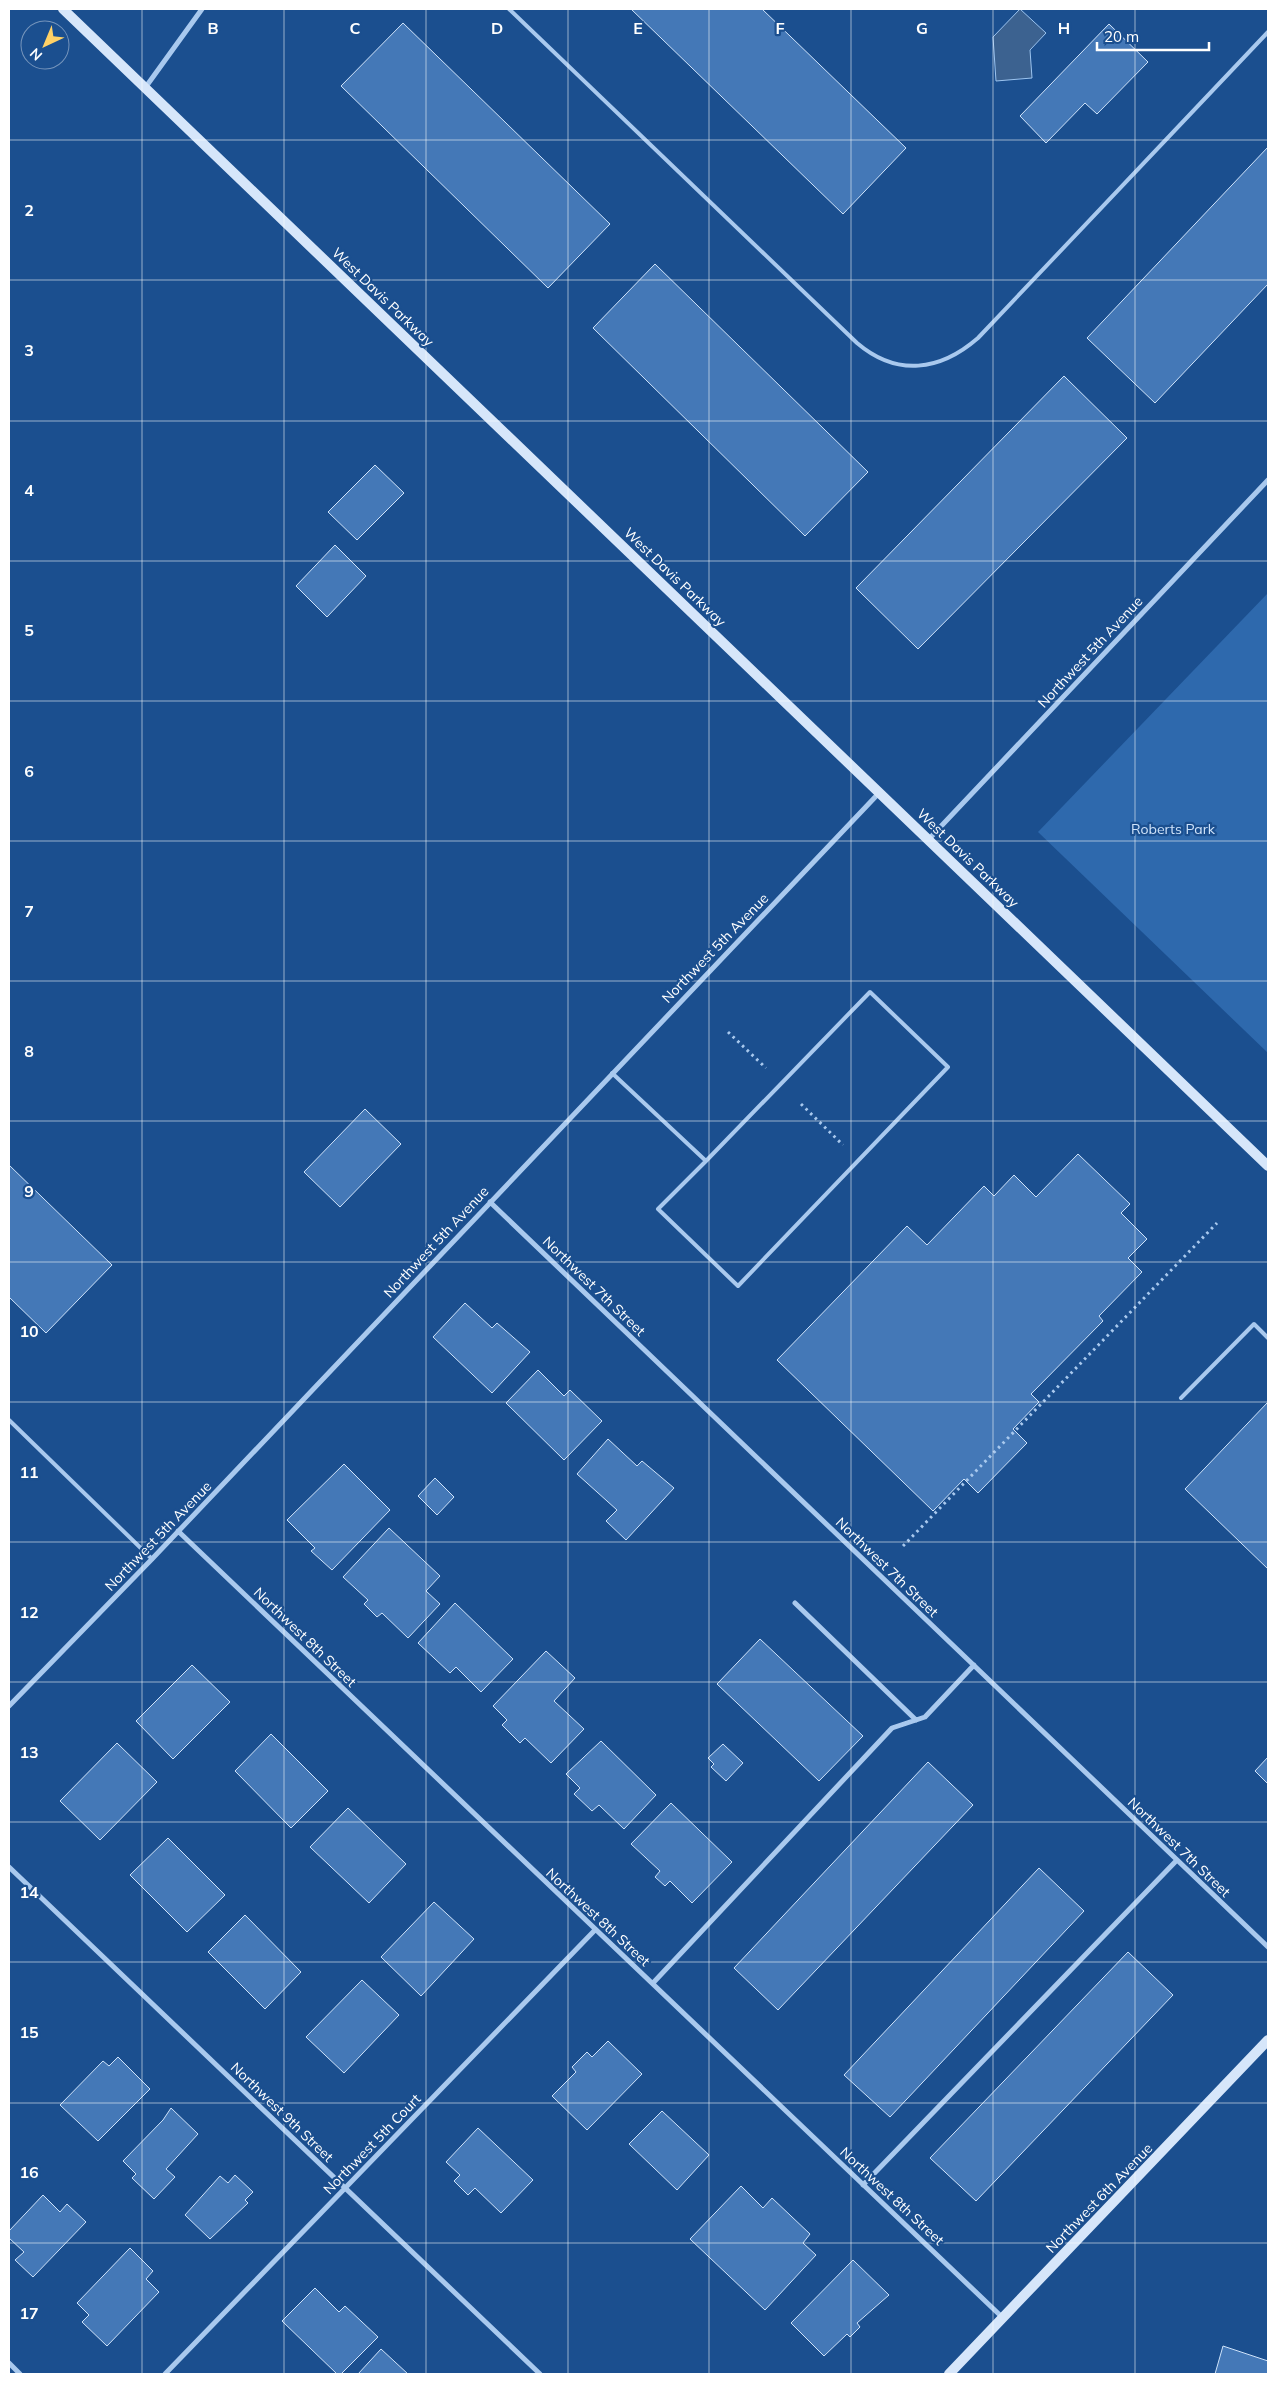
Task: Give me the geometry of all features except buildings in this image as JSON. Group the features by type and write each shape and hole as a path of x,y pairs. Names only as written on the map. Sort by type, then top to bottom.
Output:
{"street":[{"name":"West Davis Parkway","path":"63,9 1268,1166"},
{"path":"145,88 202,9"},
{"name":"Northwest 5th Avenue","path":"928,839 1268,480"},
{"name":"Northwest 5th Avenue","path":"9,1706 152,1559 880,792"},
{"name":"Northwest 7th Street","path":"490,1202 1268,1948"},
{"name":"Northwest 8th Street","path":"178,1531 1004,2318"},
{"path":"795,1603 916,1720"},
{"path":"652,1983 892,1728 925,1717 974,1666"},
{"path":"863,2185 1177,1860"},
{"name":"Northwest 9th Street","path":"9,1866 540,2374"},
{"name":"Northwest 5th Court","path":"165,2374 595,1930"},
{"name":"Northwest 6th Avenue","path":"949,2374 1268,2040"},
{"path":"9,2363 20,2374"}],"lane":[{"path":"509,9 857,343 880,359 914,366 944,361 978,338 1268,32"},
{"path":"870,992 948,1067 738,1286 658,1209 706,1161 870,992"},
{"path":"612,1073 706,1161"},
{"path":"1181,1398 1254,1324 1268,1338"},
{"path":"9,1420 152,1559"}],"path":[{"path":"728,1032 768,1070"},
{"path":"801,1104 847,1149"},
{"path":"903,1546 1217,1223"}],"green space":[{"name":"Roberts Park","path":"1268,593 1268,1053 1038,832"}],"shaded area":[{"path":"1020,9 1046,33 1030,50 1032,78 996,81 993,37"}]}
